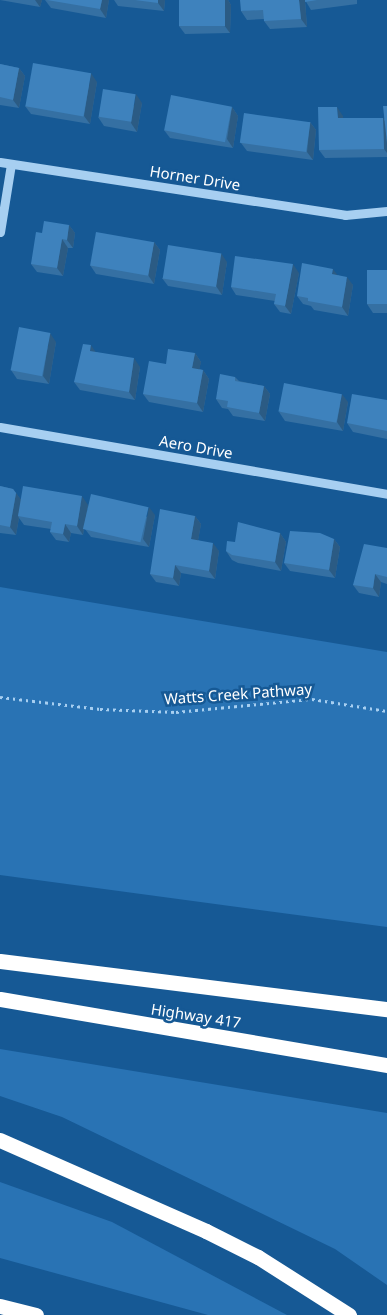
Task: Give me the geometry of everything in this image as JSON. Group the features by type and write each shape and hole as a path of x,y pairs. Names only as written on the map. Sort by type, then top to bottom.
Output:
{"highway":[{"path":"0,961 387,1010"},
{"name":"Highway 417","path":"0,999 387,1065"},
{"path":"0,1140 206,1230 258,1258 343,1311"},
{"path":"0,1306 36,1315"}],"street":[{"name":"Horner Drive","path":"0,162 345,215 387,211"},
{"path":"0,232 11,164"},
{"name":"Aero Drive","path":"0,427 387,494"}],"path":[{"name":"Watts Creek Pathway","path":"0,697 100,708 176,712 312,699 387,711"}],"shaded area":[{"path":"0,587 387,652 387,927 0,875"},
{"path":"0,1049 387,1113 387,1285 335,1249 62,1117 0,1096"},
{"path":"0,1182 112,1222 287,1315 208,1315 0,1258"}],"building":[{"path":"47,0 102,0 100,9"},
{"path":"135,0 158,0 158,3"},
{"path":"179,0 225,0 225,26 179,26"},
{"path":"240,0 299,0 301,19 264,21 263,10 241,11"},
{"path":"33,63 91,73 83,117 25,106"},
{"path":"0,64 19,68 13,100 0,97"},
{"path":"103,89 136,94 131,122 99,117"},
{"path":"171,95 232,107 225,142 164,130"},
{"path":"383,106 387,106 387,143"},
{"path":"318,107 337,107 338,118 383,118 384,149 319,150"},
{"path":"244,113 310,122 306,152 240,143"},
{"path":"44,221 69,225 67,240 62,239 57,268 31,264 36,232 42,233"},
{"path":"96,232 154,242 148,276 90,265"},
{"path":"168,245 221,253 216,287 163,279"},
{"path":"235,256 293,264 285,306 274,304 276,294 231,287"},
{"path":"302,263 333,269 332,274 347,277 342,307 308,301 308,298 297,296"},
{"path":"367,270 387,270 387,304 367,304"},
{"path":"19,327 50,333 42,376 11,370"},
{"path":"83,344 91,345 90,351 134,358 129,392 74,382"},
{"path":"168,349 195,353 192,368 203,370 197,403 143,394 149,361 166,364"},
{"path":"220,374 235,377 235,381 264,386 259,413 227,407 228,401 216,399"},
{"path":"284,383 342,394 336,423 278,411"},
{"path":"352,394 387,400 387,431 347,423"},
{"path":"0,486 13,489 16,493 10,527 0,525"},
{"path":"23,486 82,496 77,526 65,524 63,534 50,532 52,522 18,516"},
{"path":"91,494 148,507 140,542 83,529"},
{"path":"160,509 195,516 191,539 213,543 209,571 175,565 173,578 150,574"},
{"path":"238,522 280,533 275,562 232,555 226,551 227,541 235,542"},
{"path":"290,531 320,533 334,539 329,570 284,563"},
{"path":"364,544 387,548 387,577 375,574 373,588 353,585"}]}
